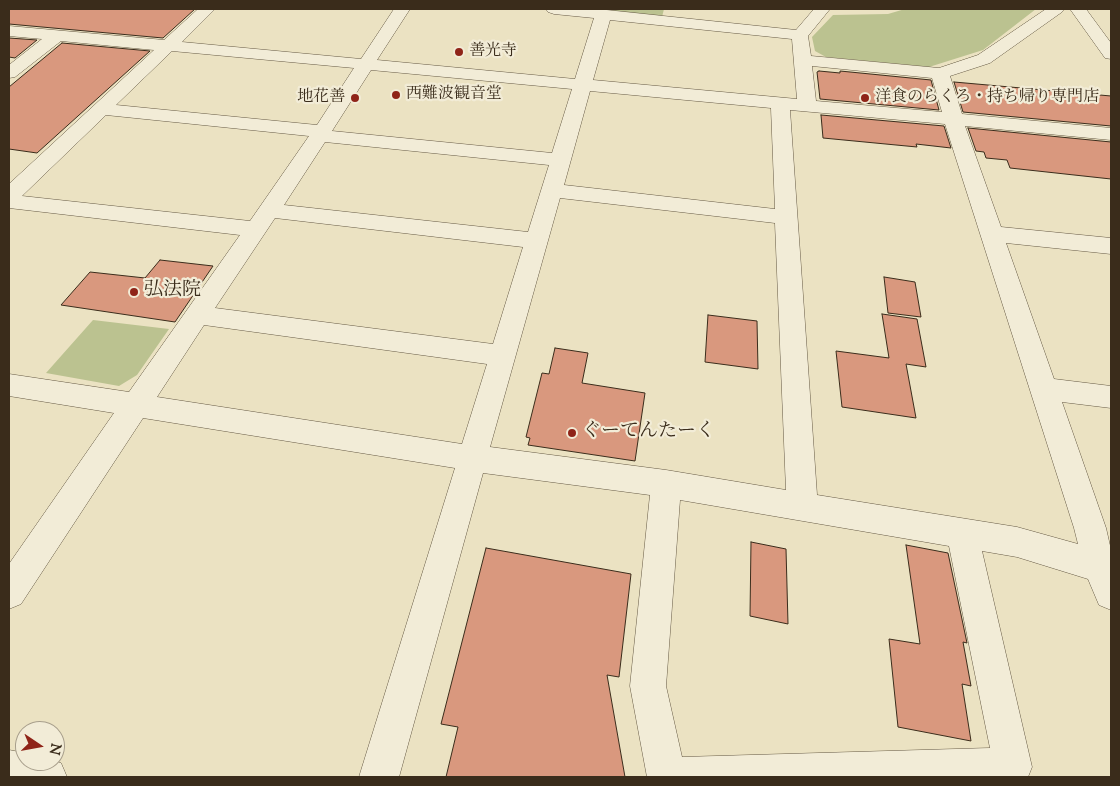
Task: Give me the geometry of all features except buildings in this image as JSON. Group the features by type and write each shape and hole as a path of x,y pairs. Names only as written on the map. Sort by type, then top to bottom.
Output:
{"street":[{"path":"9,196 207,9"},
{"path":"554,9 800,35"},
{"path":"803,60 940,73 984,59 1056,9"},
{"path":"1078,9 1111,54"},
{"path":"9,592 320,134 366,64 395,10"},
{"path":"807,106 800,35 821,10"},
{"path":"379,777 603,15"},
{"path":"9,31 582,84 954,121 1111,134"},
{"path":"9,73 58,35"},
{"path":"940,73 954,121 1105,568 1111,593"},
{"path":"780,103 802,507"},
{"path":"101,109 560,160"},
{"path":"551,190 785,217"},
{"path":"9,201 536,241"},
{"path":"992,234 1111,246"},
{"path":"196,315 502,356"},
{"path":"9,385 472,458 666,484 962,532 1017,542 1105,568"},
{"path":"1044,389 1111,397"},
{"path":"666,484 648,686 667,777 1013,766 962,532"},
{"path":"9,769 47,777"}],"green space":[{"path":"593,9 664,9 662,17"},
{"path":"905,9 1036,9 983,50 929,67 826,57 815,51 812,37 833,15 888,14"},
{"path":"93,320 169,329 137,375 119,386 46,373"}],"place":[{"name":"善光寺","path":"459,52"},
{"name":"西難波観音堂","path":"396,95"},
{"name":"地花善","path":"355,98"},
{"name":"洋食のらくろ・持ち帰り専門店","path":"865,98"},
{"name":"弘法院","path":"134,292"},
{"name":"ぐーてんたーく","path":"572,433"}]}
